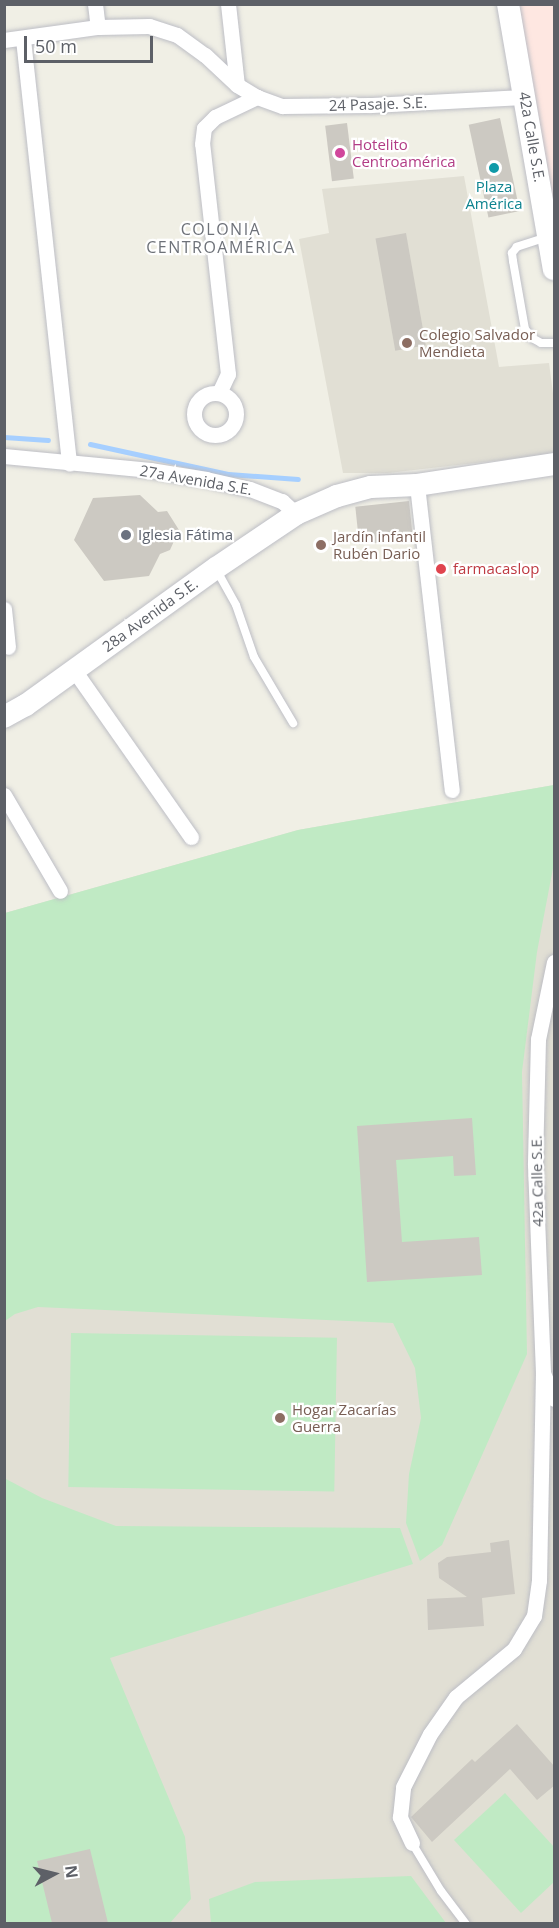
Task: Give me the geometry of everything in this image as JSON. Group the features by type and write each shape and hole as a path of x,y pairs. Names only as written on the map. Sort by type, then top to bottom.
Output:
{"street":[{"path":"95,4 98,27"},
{"path":"228,4 237,85"},
{"name":"42a Calle S.E.","path":"508,4 555,269"},
{"name":"24 Pasaje. S.E.","path":"4,40 98,27 148,26 177,34 205,55 237,85 257,97 282,106 370,105 525,97"},
{"path":"23,39 69,464"},
{"path":"219,393 228,374 202,144 204,128 215,117 257,97"},
{"name":"27a Avenida S.E.","path":"4,456 150,470 250,489 282,501 296,514"},
{"path":"296,514 337,496 371,488 417,485 555,464"},
{"path":"417,485 452,790"},
{"name":"28a Avenida S.E.","path":"4,717 26,705 216,568 296,514"},
{"path":"4,609 8,647"},
{"path":"74,670 191,837"},
{"path":"4,795 60,891"},
{"name":"42a Calle S.E.","path":"555,962 538,1038 535,1165 543,1373 555,1399"},
{"path":"412,1843 400,1817 403,1787 430,1734 456,1697 514,1649 534,1616 539,1580 543,1373"},
{"path":"539,1580 555,1577"}],"lane":[{"path":"549,236 518,246 512,252 525,329 532,338 540,343 555,343"},
{"path":"216,568 236,605 254,657 293,723"},
{"path":"412,1843 441,1891 466,1923"}],"shaded area":[{"path":"518,5 554,5 554,204"},
{"name":"Colegio Salvador Mendieta","path":"464,176 499,367 549,363 554,401 554,454 388,473 343,473 299,239 329,233 322,189"},
{"name":"Hogar Zacarías Guerra","path":"554,785 554,1923 5,1924 5,913 298,830"}],"green space":[{"path":"554,785 554,863 537,952 522,1072 527,1354 442,1545 420,1561 406,1523 409,1474 421,1418 415,1368 393,1323 38,1307 15,1314 5,1321 5,913 298,830"},
{"path":"71,1333 337,1338 334,1492 68,1487"},
{"path":"4,1473 6,1479 42,1498 116,1526 400,1528 413,1564 110,1658 185,1837 191,1899 170,1923 5,1923"},
{"path":"505,1793 554,1847 554,1882 521,1913 454,1840"},
{"path":"411,1876 446,1923 211,1923 209,1899 255,1882"}],"building":[{"name":"Plaza América","path":"500,118 520,211 488,218 469,125"},
{"name":"Hotelito Centroamérica","path":"347,123 354,179 332,181 325,126"},
{"path":"406,233 426,345 395,351 375,238"},
{"name":"Iglesia Fátima","path":"140,495 158,512 167,511 179,530 170,550 160,554 149,576 104,581 74,540 93,498"},
{"path":"409,501 413,539 359,544 355,507"},
{"path":"472,1118 476,1175 454,1176 453,1156 396,1160 402,1242 479,1237 482,1275 367,1282 357,1126"},
{"path":"509,1540 515,1594 482,1598 484,1626 428,1630 427,1599 467,1597 439,1578 438,1563 447,1557 491,1552 490,1543"},
{"path":"517,1724 555,1767 555,1785 537,1800 510,1769 432,1842 411,1817 472,1759 475,1762"},
{"path":"90,1849 108,1923 52,1923 37,1861"}],"waterway":[{"path":"4,437 48,440"},
{"path":"90,444 228,474 298,479"}],"place":[{"name":"Hotelito Centroamérica","path":"340,153"},
{"name":"Plaza América","path":"494,168"},
{"name":"Colegio Salvador Mendieta","path":"407,343"},
{"name":"Iglesia Fátima","path":"126,535"},
{"name":"Jardín infantil Rubén Dario","path":"321,545"},
{"name":"farmacaslop","path":"441,569"},
{"name":"Hogar Zacarías Guerra","path":"280,1418"}],"district":[{"name":"COLONIA CENTROAMÉRICA","path":"221,238"}]}
